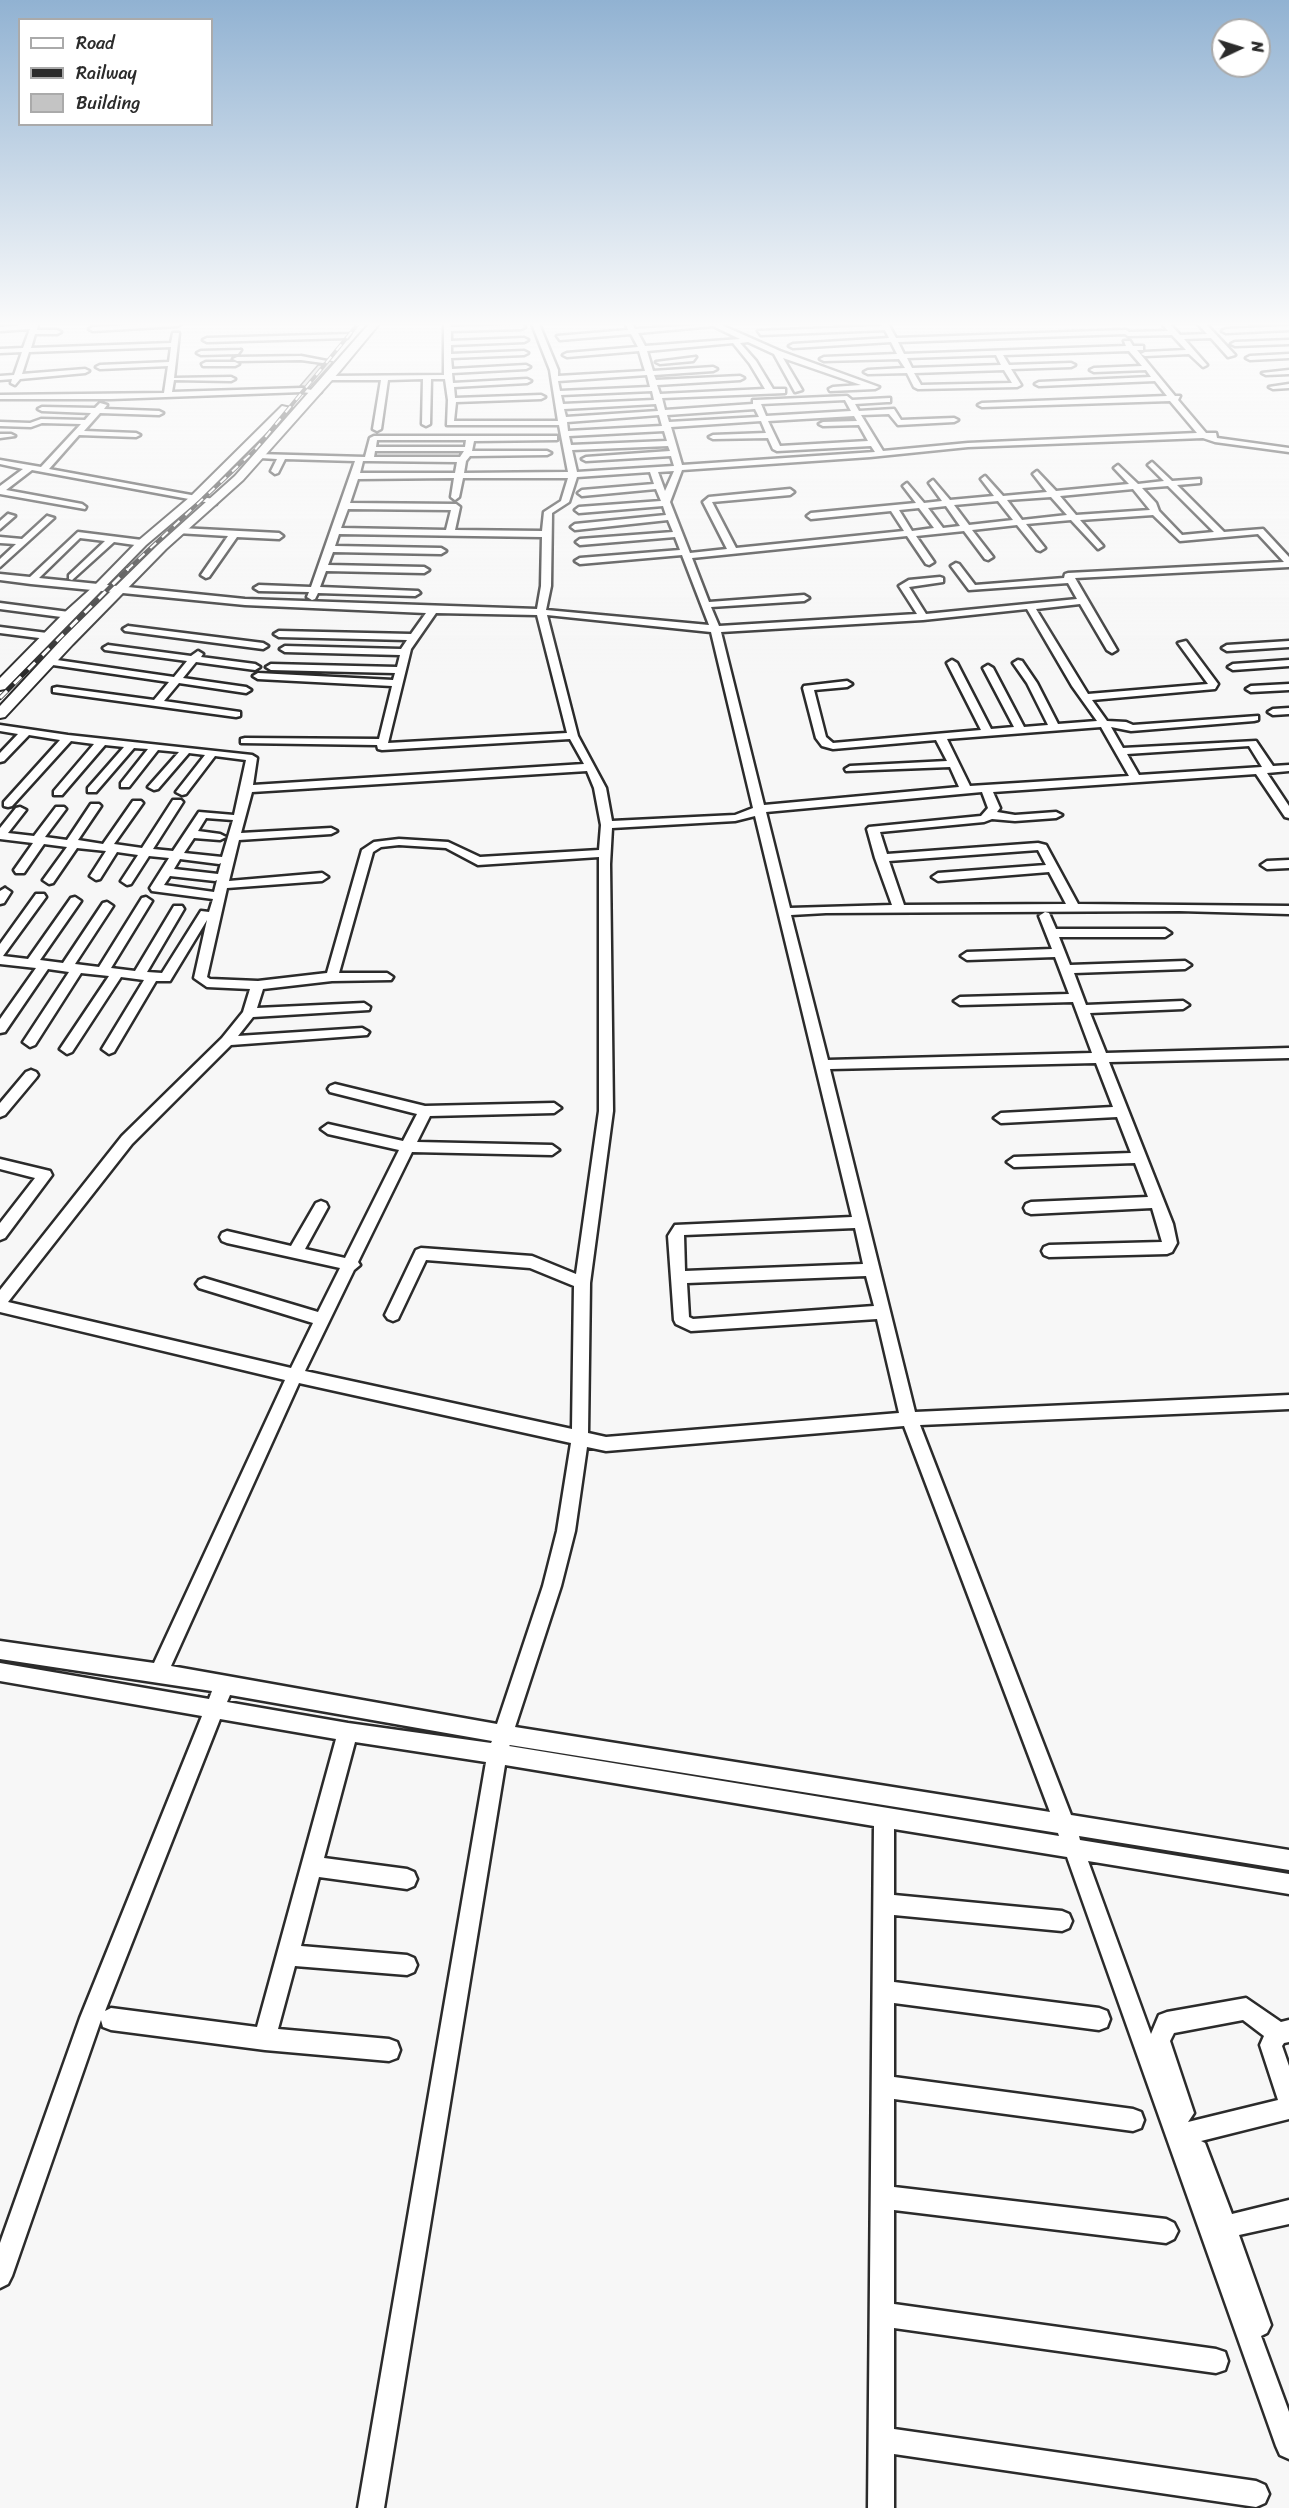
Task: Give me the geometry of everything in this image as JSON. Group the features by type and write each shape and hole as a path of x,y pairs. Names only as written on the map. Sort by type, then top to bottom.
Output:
{"main road":[{"path":"0,686 47,636 99,588 142,543 194,499 254,441"},
{"path":"0,714 121,589 273,441"}],"street":[{"path":"44,469 70,441"},
{"path":"310,604 355,476 373,441"},
{"path":"455,497 469,441"},
{"path":"371,2508 489,1794 500,1744 552,1586 566,1532 580,1439 582,1283 606,1111 605,853 607,825 600,788 573,736 541,612 546,586 548,512 565,502 573,475 566,441"},
{"path":"872,441 880,454"},
{"path":"582,493 656,478 679,468 968,446 1074,441"},
{"path":"1225,441 1289,448"},
{"path":"1248,441 1289,448"},
{"path":"567,448 671,443 679,468 668,510"},
{"path":"371,449 573,475 656,478"},
{"path":"355,476 464,461 547,453"},
{"path":"586,459 674,453"},
{"path":"260,456 464,461 544,468"},
{"path":"275,471 282,457"},
{"path":"0,462 213,502"},
{"path":"1152,465 1222,535"},
{"path":"0,490 31,467"},
{"path":"1118,468 1180,538 1260,531 1289,563"},
{"path":"1037,474 1098,546"},
{"path":"656,478 715,629 909,1419 1065,1825 1289,2446"},
{"path":"985,479 1040,548"},
{"path":"811,516 1197,481"},
{"path":"933,483 988,557"},
{"path":"907,486 939,530"},
{"path":"0,490 82,507"},
{"path":"733,551 707,502 790,492"},
{"path":"893,508 929,562"},
{"path":"579,510 668,510"},
{"path":"575,527 668,510"},
{"path":"343,511 453,517 450,532"},
{"path":"580,561 733,551 939,530 1155,512"},
{"path":"0,526 11,516"},
{"path":"0,564 50,518"},
{"path":"180,531 279,536"},
{"path":"336,531 546,534"},
{"path":"206,575 234,534"},
{"path":"580,542 679,534"},
{"path":"31,581 78,535 142,543"},
{"path":"72,577 112,539"},
{"path":"0,540 25,542"},
{"path":"329,549 441,551"},
{"path":"1112,650 1068,576 1289,563"},
{"path":"956,566 972,588 1071,580"},
{"path":"322,568 424,570"},
{"path":"0,577 244,602 541,612 715,629 923,617 1083,601"},
{"path":"923,617 904,586 909,583 940,580"},
{"path":"258,588 415,593"},
{"path":"705,605 804,597"},
{"path":"0,606 69,615"},
{"path":"1030,606 1137,780"},
{"path":"433,610 406,652 382,747 573,736"},
{"path":"128,629 263,646"},
{"path":"0,630 47,636"},
{"path":"279,634 415,637"},
{"path":"157,703 210,640"},
{"path":"1085,697 1211,687 1213,684 1183,643"},
{"path":"1227,648 1289,644"},
{"path":"108,648 194,659 256,672 397,682"},
{"path":"285,649 406,652"},
{"path":"50,662 246,690"},
{"path":"952,663 987,732"},
{"path":"1018,663 1032,683 1054,727"},
{"path":"1233,667 1289,663"},
{"path":"267,667 400,670"},
{"path":"988,668 1021,730"},
{"path":"847,684 808,688 821,738 826,744 833,746 1104,724 1126,724 1131,729 1254,718"},
{"path":"1251,689 1289,687"},
{"path":"57,690 236,714"},
{"path":"1273,712 1289,711"},
{"path":"0,728 68,738 252,758 234,837 218,881 200,978 207,983 258,985 332,977 387,977"},
{"path":"0,759 27,731"},
{"path":"940,736 966,790"},
{"path":"8,804 68,738"},
{"path":"58,794 102,741"},
{"path":"245,741 383,742"},
{"path":"1120,751 1252,743 1289,815"},
{"path":"92,790 131,745"},
{"path":"124,785 155,747"},
{"path":"154,787 186,750"},
{"path":"127,881 180,797 212,752"},
{"path":"850,769 954,764"},
{"path":"246,789 591,768"},
{"path":"607,825 735,818 746,816 759,809 966,790 1289,768"},
{"path":"899,908 873,829 984,819 994,808 986,789"},
{"path":"96,876 137,803"},
{"path":"49,880 95,806"},
{"path":"20,870 60,809"},
{"path":"20,810 2,838 73,843 219,860"},
{"path":"212,895 156,888 203,814 230,817"},
{"path":"990,815 1015,818 1056,815"},
{"path":"234,837 331,831"},
{"path":"190,834 220,837"},
{"path":"332,977 368,850 378,844 399,842 448,845 478,861 605,853"},
{"path":"881,858 1042,847 1074,907"},
{"path":"1267,865 1289,864"},
{"path":"938,877 1053,868"},
{"path":"166,872 218,881 322,877"},
{"path":"40,897 2,961 166,978 205,914"},
{"path":"0,1029 75,901"},
{"path":"103,971 146,901"},
{"path":"30,1042 107,906"},
{"path":"784,912 899,908 1074,907 1289,910"},
{"path":"109,1049 178,909"},
{"path":"1046,916 1170,1243 1167,1248 1049,1251"},
{"path":"1052,933 1165,933"},
{"path":"967,956 1060,953"},
{"path":"1066,969 1185,965"},
{"path":"67,1049 117,973"},
{"path":"258,985 249,1013 227,1041 127,1140 0,1303 175,1349 606,1444 909,1419 1289,1402"},
{"path":"960,1000 1183,1005"},
{"path":"249,1013 364,1007"},
{"path":"227,1041 362,1032"},
{"path":"822,1065 1289,1053"},
{"path":"0,1112 32,1075"},
{"path":"335,1089 425,1111 554,1108"},
{"path":"159,1673 295,1375 352,1265 425,1111"},
{"path":"1001,1118 1121,1112"},
{"path":"328,1129 409,1148 552,1150"},
{"path":"1014,1162 1138,1158"},
{"path":"0,1164 45,1175 0,1234"},
{"path":"1031,1208 1156,1202"},
{"path":"295,1252 321,1207"},
{"path":"861,1222 680,1229 675,1236 682,1320 691,1324 882,1312"},
{"path":"226,1237 352,1265"},
{"path":"393,1316 421,1254 532,1262 582,1283"},
{"path":"679,1277 872,1270"},
{"path":"204,1284 323,1320"},
{"path":"0,1650 159,1673 224,1685 500,1744 650,1781 1073,1847 1289,1884"},
{"path":"0,1672 348,1732 500,1744 1065,1825 1289,1860"},
{"path":"0,2276 91,2018 224,1685"},
{"path":"265,2038 348,1732"},
{"path":"881,2508 884,1817"},
{"path":"312,1866 407,1879"},
{"path":"884,1904 1062,1921"},
{"path":"288,1955 407,1965"},
{"path":"883,1991 1099,2019"},
{"path":"1183,2113 1159,2041 1167,2023 1246,2009 1283,2032 1271,2044 1289,2098"},
{"path":"111,2019 265,2038 389,2049"},
{"path":"883,2087 1133,2120"},
{"path":"1177,2136 1289,2108"},
{"path":"1197,2151 1259,2325"},
{"path":"882,2197 1166,2231"},
{"path":"1225,2227 1289,2212"},
{"path":"882,2314 1216,2361"},
{"path":"881,2440 1256,2494"}],"railway":[{"path":"127,570 262,441"},
{"path":"0,698 127,570"}]}
